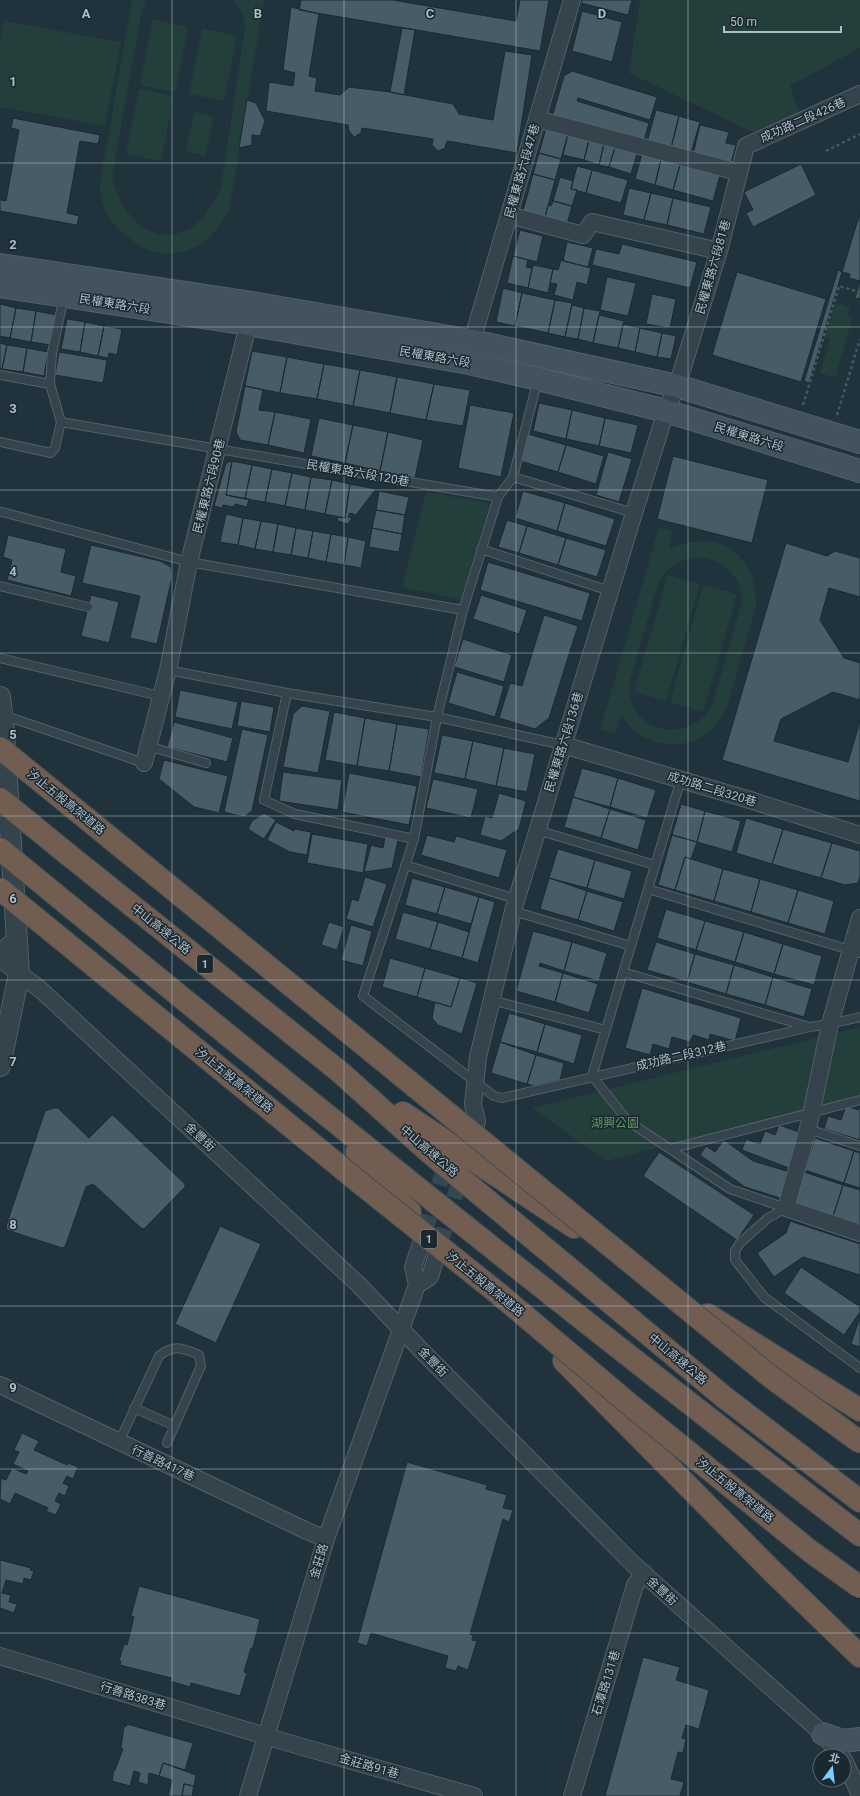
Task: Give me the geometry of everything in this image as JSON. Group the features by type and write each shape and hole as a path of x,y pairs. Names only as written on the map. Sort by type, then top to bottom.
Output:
{"highway":[{"name":"汐止五股高架道路","path":"1,724 759,1367 860,1442"},
{"name":"中山高速公路","path":"0,799 340,1072 429,1152 718,1392 860,1501"},
{"path":"0,849 333,1122 693,1407 860,1535"},
{"name":"汐止五股高架道路","path":"0,888 365,1187 499,1294 635,1409 810,1551 860,1587"},
{"path":"340,1072 748,1342 860,1410"},
{"path":"333,1122 390,1193 474,1272 860,1656"}],"main road":[{"name":"民權東路六段","path":"0,265 250,314 538,379 666,412 860,471"},
{"name":"民權東路六段","path":"0,286 64,296 250,314 472,341 677,386 860,442"},
{"path":"823,1734 843,1741 860,1739"}],"street":[{"name":"民權東路六段47巷","path":"472,341 572,0"},
{"name":"成功路二段426巷","path":"746,146 860,94"},
{"path":"537,119 738,172"},
{"name":"民權東路六段81巷","path":"677,386 719,251 738,172 746,146"},
{"path":"509,215 582,234 592,222 719,251"},
{"name":"民權東路六段90巷","path":"144,763 160,696 168,670 189,562 219,449 250,314"},
{"name":"民權東路六段136巷","path":"468,1150 477,1121 473,1104 478,1057 515,905 634,513 666,412 677,386"},
{"path":"0,1066 19,974 1,724"},
{"name":"成功路二段320巷","path":"563,745 681,779 860,835"},
{"path":"860,918 855,952 830,1024 808,1129 786,1208 860,1233"},
{"path":"0,954 17,941"},
{"name":"金豐街","path":"0,959 41,990 342,1269 644,1573 823,1734 834,1748"},
{"path":"454,1139 461,1114 473,1104"},
{"path":"401,1329 416,1285 414,1266 425,1231"},
{"path":"416,1285 430,1277 440,1244"},
{"name":"金莊路","path":"248,1796 326,1539 401,1329"},
{"name":"行善路417巷","path":"0,1385 326,1539"},
{"name":"石潭路131巷","path":"572,1796 635,1585 644,1573"},
{"name":"行善路383巷","path":"0,1656 265,1736"},
{"name":"金莊路91巷","path":"265,1736 474,1796"},
{"path":"852,1777 860,1794"}],"lane":[{"path":"0,442 51,453 55,448 61,422 50,384 52,353 64,296"},
{"path":"0,375 50,384"},
{"path":"476,1083 363,996 414,839 437,718 463,610 498,497 513,477 538,379"},
{"name":"民權東路六段120巷","path":"61,422 498,497"},
{"path":"513,477 634,513"},
{"path":"0,512 189,562 463,610"},
{"path":"481,548 610,591"},
{"path":"0,586 88,607"},
{"path":"0,658 160,696"},
{"path":"168,670 287,693 437,718 563,745"},
{"path":"287,693 264,800 295,814 414,839"},
{"path":"1,724 144,763"},
{"path":"148,746 206,763"},
{"path":"681,779 592,1076 628,1121 730,1189 786,1208"},
{"path":"537,830 655,865"},
{"path":"405,865 631,946"},
{"path":"648,888 855,952"},
{"path":"623,972 810,1027"},
{"path":"492,1000 606,1030"},
{"name":"成功路二段312巷","path":"476,1083 494,1096 502,1098 592,1076 860,1017"},
{"path":"670,1149 860,1100"},
{"path":"808,1129 860,1146"},
{"path":"786,1208 768,1218 740,1242 735,1251 735,1260 764,1297 860,1368"},
{"path":"119,1442 158,1356 168,1349 181,1348 199,1355 201,1366 167,1442"},
{"path":"134,1408 175,1426"}],"path":[{"path":"826,151 860,134"},
{"path":"798,423 839,286 860,292"},
{"path":"832,433 860,339"}],"green space":[{"path":"132,0 146,0 142,10 112,176 120,199 132,217 146,229 162,234 178,233 194,225 209,210 221,187 245,27 242,13 234,0 248,0 249,3 250,0 264,0 230,206 219,227 211,236 202,244 180,253 168,254 152,251 144,248 128,237 118,229 110,219 104,207 101,196 100,183"},
{"path":"640,0 860,0 860,48 790,86 801,119 756,134 629,73"},
{"path":"153,19 188,27 175,92 140,85"},
{"path":"4,21 121,42 105,126 0,107 0,41"},
{"path":"202,28 237,36 224,101 189,94"},
{"path":"139,89 174,96 161,161 126,154"},
{"path":"194,112 214,117 205,156 186,151"},
{"path":"836,303 850,307 847,315 853,317 835,378 820,373 830,339 825,338"},
{"path":"426,492 490,503 461,600 402,587"},
{"path":"659,527 673,531 669,549 687,543 704,541 719,543 732,550 742,559 750,572 755,588 756,607 727,707 721,719 704,736 683,744 671,744 646,738 635,731 621,715 615,734 600,730","holes":["700,557 717,562 730,571 738,583 742,601 713,703 703,717 690,726 675,730 660,728 647,722 636,712 630,698 630,680 658,584 666,572 675,564"]},
{"path":"668,575 700,584 666,701 634,692"},
{"path":"703,585 737,594 703,712 670,702"},
{"name":"湖興公園","path":"860,1027 860,1095 606,1161 532,1108"}],"building":[{"path":"301,0 393,0 516,21 520,0 549,0 540,51 299,10"},
{"path":"582,0 632,0 628,15 581,3"},
{"path":"291,7 319,14 309,76 317,78 315,91 340,95 349,87 390,92 453,104 459,114 493,120 505,51 532,55 517,153 447,141 445,148 438,151 432,145 433,139 362,128 361,133 354,137 349,131 348,125 266,111 269,82 293,86 295,73 283,70"},
{"path":"582,11 622,22 612,62 572,51"},
{"path":"402,28 415,30 404,95 390,92"},
{"path":"572,71 657,97 650,120 578,98 577,101 649,123 643,144 552,117 564,76"},
{"path":"247,100 256,103 265,121 260,136 252,135 252,145 239,148"},
{"path":"656,110 679,116 671,148 647,142"},
{"path":"679,116 700,122 691,153 671,148"},
{"path":"13,118 100,135 98,144 80,141 67,213 79,216 77,225 0,211 0,200 6,201 19,130 11,128"},
{"path":"700,125 729,132 726,143 736,145 731,163 693,154"},
{"path":"546,128 568,134 561,159 539,153"},
{"path":"568,134 589,140 584,160 563,155"},
{"path":"589,140 604,144 599,165 584,160"},
{"path":"604,144 615,147 609,167 599,165"},
{"path":"615,147 637,154 631,174 609,167"},
{"path":"539,153 561,159 555,180 533,174"},
{"path":"642,154 661,159 655,185 635,179"},
{"path":"661,159 680,165 673,190 655,185"},
{"path":"801,164 816,195 753,227 746,213 753,210 744,192"},
{"path":"680,165 720,175 713,201 673,190"},
{"path":"577,166 592,170 586,193 571,189"},
{"path":"592,170 628,180 621,203 586,193"},
{"path":"533,174 555,180 545,217 523,211"},
{"path":"560,177 573,181 571,189 577,190 572,206 553,201"},
{"path":"629,188 651,193 644,220 623,215"},
{"path":"651,193 673,198 667,225 644,220"},
{"path":"673,198 711,207 704,234 667,225"},
{"path":"553,201 572,206 567,224 545,217 548,205 551,206"},
{"path":"860,213 860,281 849,278 850,274 842,272"},
{"path":"520,230 543,236 537,262 513,256"},
{"path":"567,242 593,248 588,267 563,261"},
{"path":"622,244 697,262 690,288 592,265 596,249 619,254"},
{"path":"513,256 528,260 526,267 532,268 528,288 507,283"},
{"path":"561,260 591,268 587,285 577,282 573,300 554,295 557,284 550,283 553,269 558,270"},
{"path":"533,265 553,269 548,293 528,288"},
{"path":"838,270 842,272 809,383 804,381"},
{"path":"737,272 826,299 801,382 712,355"},
{"path":"607,277 636,283 628,316 600,310"},
{"path":"860,281 860,299 855,298"},
{"path":"503,288 522,293 515,326 496,322"},
{"path":"522,293 555,300 548,333 515,326"},
{"path":"652,294 676,299 670,328 646,324"},
{"path":"555,300 572,303 565,337 548,333"},
{"path":"0,304 16,308 10,338 0,336"},
{"path":"572,305 584,308 578,339 565,337"},
{"path":"16,308 36,311 31,342 10,338"},
{"path":"584,308 600,311 593,343 578,339"},
{"path":"36,311 57,315 51,345 31,342"},
{"path":"599,315 624,321 618,348 593,343"},
{"path":"67,319 85,322 80,352 61,349"},
{"path":"85,322 104,326 98,356 80,352"},
{"path":"623,324 640,328 635,352 618,348"},
{"path":"104,326 122,329 117,355 109,353 108,358 98,356"},
{"path":"640,328 662,333 657,357 635,352"},
{"path":"662,333 676,336 671,359 657,357"},
{"path":"0,343 7,345 2,369 0,368"},
{"path":"7,345 27,348 23,372 2,369"},
{"path":"27,348 48,352 44,376 23,372"},
{"path":"252,351 287,357 280,393 245,386"},
{"path":"59,352 107,360 103,383 55,375"},
{"path":"287,357 324,364 317,399 280,393"},
{"path":"324,364 360,370 353,406 317,399"},
{"path":"360,370 397,377 390,413 353,406"},
{"path":"397,377 434,384 426,420 390,413"},
{"path":"434,384 470,390 463,426 426,420"},
{"path":"245,386 263,390 259,410 275,412 268,445 240,440 236,432"},
{"path":"539,403 572,410 566,439 533,431"},
{"path":"470,405 514,413 501,477 458,468"},
{"path":"572,410 605,418 599,446 566,439"},
{"path":"275,412 311,419 304,453 268,445"},
{"path":"319,418 353,425 345,463 311,456"},
{"path":"605,418 638,425 631,453 599,446"},
{"path":"353,425 388,432 380,471 345,463"},
{"path":"388,432 423,440 415,478 380,471"},
{"path":"528,434 566,445 558,472 520,461"},
{"path":"566,445 604,456 596,484 558,472"},
{"path":"608,452 632,459 619,502 596,495"},
{"path":"673,456 768,480 752,543 657,519"},
{"path":"232,461 226,495 249,499 247,507 235,504 234,507 223,505 222,508 214,506 226,463"},
{"path":"232,461 252,465 245,499 226,495"},
{"path":"252,465 272,469 265,502 245,499"},
{"path":"272,469 292,473 285,506 265,502"},
{"path":"292,473 311,477 305,510 285,506"},
{"path":"311,477 332,480 325,514 305,510"},
{"path":"332,480 350,484 345,518 325,514"},
{"path":"350,484 376,489 356,515 350,513 348,517 352,518 348,524 335,520 337,520 338,517 345,518"},
{"path":"379,491 409,497 405,515 376,510"},
{"path":"523,491 565,503 557,531 515,518"},
{"path":"565,503 615,519 606,546 557,531"},
{"path":"376,510 405,515 402,534 372,528"},
{"path":"226,514 243,518 238,545 220,542"},
{"path":"243,518 261,521 255,549 238,545"},
{"path":"507,520 527,526 519,553 498,547"},
{"path":"261,521 278,524 273,552 255,549"},
{"path":"278,524 296,528 291,555 273,552"},
{"path":"527,526 566,538 558,565 519,553"},
{"path":"296,528 313,531 308,558 291,555"},
{"path":"372,528 402,534 399,552 369,547"},
{"path":"313,531 331,534 326,562 308,558"},
{"path":"331,534 348,537 344,565 326,562"},
{"path":"8,535 66,549 61,572 76,576 71,596 7,580 12,560 3,557"},
{"path":"348,537 366,541 361,568 344,565"},
{"path":"566,538 606,550 597,577 558,565"},
{"path":"786,543 827,556 835,551 860,558 860,597 829,588 820,620 844,658 860,663 860,700 833,692 781,719 774,741 848,762 860,721 860,801 722,760"},
{"path":"91,545 160,561 171,567 172,577 157,644 130,638 140,596 82,583"},
{"path":"488,562 590,593 582,621 480,590"},
{"path":"91,595 119,602 109,643 81,636"},
{"path":"481,595 527,610 519,634 473,619"},
{"path":"544,615 578,626 549,718 535,729 499,718 510,683 522,686"},
{"path":"463,639 512,655 504,682 454,667"},
{"path":"457,672 504,686 495,717 448,703"},
{"path":"180,690 238,702 232,729 175,717"},
{"path":"241,701 274,707 270,732 237,726"},
{"path":"302,706 330,711 318,773 283,767 293,714"},
{"path":"334,712 365,718 357,766 325,760"},
{"path":"365,718 397,724 389,771 357,766"},
{"path":"174,722 233,738 227,762 167,747"},
{"path":"397,724 429,729 421,777 389,771"},
{"path":"242,729 268,735 252,811 244,817 224,812"},
{"path":"442,735 473,741 465,779 434,773"},
{"path":"473,741 504,748 496,786 465,779"},
{"path":"504,748 535,754 527,792 496,786"},
{"path":"164,760 228,776 219,813 194,807 159,779"},
{"path":"582,768 618,778 610,807 573,797"},
{"path":"283,772 342,780 338,810 279,801"},
{"path":"349,773 417,786 409,825 342,812"},
{"path":"618,778 656,790 647,818 610,807"},
{"path":"433,779 478,789 471,818 426,808"},
{"path":"499,793 526,801 519,829 501,841 480,835 485,816 492,818"},
{"path":"573,797 610,809 601,838 564,827"},
{"path":"681,804 705,811 697,842 672,835"},
{"path":"610,809 646,820 638,850 601,838"},
{"path":"705,811 741,821 732,852 697,842"},
{"path":"264,813 276,820 264,839 248,829 252,821"},
{"path":"746,818 783,829 772,864 736,853"},
{"path":"276,822 294,831 294,829 311,832 307,855 290,852 267,840"},
{"path":"783,829 832,843 821,878 772,864"},
{"path":"312,834 368,844 363,873 307,863"},
{"path":"427,835 454,842 456,836 507,850 499,878 421,855"},
{"path":"672,835 697,842 691,859 685,857 675,890 658,885"},
{"path":"385,837 398,840 392,868 364,872 371,845 383,848"},
{"path":"832,843 860,851 860,876 858,883 845,885 821,878"},
{"path":"558,849 595,860 587,888 549,878"},
{"path":"685,857 723,869 714,901 675,890"},
{"path":"595,860 632,871 624,899 587,888"},
{"path":"723,869 760,879 751,912 714,901"},
{"path":"365,877 387,884 373,927 346,919 352,899 358,901"},
{"path":"412,878 445,887 437,914 405,905"},
{"path":"549,878 587,891 578,920 540,909"},
{"path":"760,879 798,890 788,923 751,912"},
{"path":"445,887 479,897 471,924 437,914"},
{"path":"798,890 834,901 825,934 788,923"},
{"path":"587,891 623,902 614,931 578,920"},
{"path":"479,897 495,902 478,963 462,958"},
{"path":"666,909 705,921 696,950 657,938"},
{"path":"403,912 438,922 430,949 395,939"},
{"path":"705,921 744,932 735,962 696,950"},
{"path":"329,922 344,927 337,950 321,945"},
{"path":"438,922 469,932 462,958 430,949"},
{"path":"351,925 372,931 363,966 341,960"},
{"path":"533,931 572,942 564,971 540,963 539,966 563,973 555,1002 516,991"},
{"path":"744,932 783,944 774,974 735,962"},
{"path":"572,942 607,953 599,981 564,971"},
{"path":"656,942 695,954 687,982 647,970"},
{"path":"783,944 822,956 814,985 774,974"},
{"path":"695,954 734,965 726,994 687,982"},
{"path":"390,958 425,968 417,997 382,987"},
{"path":"734,965 773,977 765,1005 726,994"},
{"path":"425,968 460,978 451,1007 417,997"},
{"path":"563,973 598,984 589,1013 555,1002"},
{"path":"773,977 812,989 804,1017 765,1005"},
{"path":"460,978 477,983 462,1034 438,1025 432,1018 435,1002 451,1007"},
{"path":"642,988 741,1018 735,1041 710,1034 709,1040 693,1035 690,1042 672,1037 669,1049 653,1044 650,1055 625,1048"},
{"path":"509,1013 545,1024 537,1052 500,1042"},
{"path":"545,1024 582,1035 574,1064 537,1052"},
{"path":"500,1042 536,1055 527,1084 491,1073"},
{"path":"536,1055 564,1063 560,1080 534,1086 527,1084"},
{"path":"846,1106 858,1110 860,1106 860,1140 824,1129 828,1116 841,1120"},
{"path":"58,1108 89,1138 113,1115 185,1184 185,1187 144,1229 141,1228 93,1184 86,1187 65,1247 62,1248 7,1230 6,1226 45,1111"},
{"path":"779,1125 802,1133 789,1168 742,1150 746,1139 760,1144 765,1131 775,1135"},
{"path":"815,1138 854,1151 844,1183 805,1170"},
{"path":"724,1140 753,1161 790,1172 783,1199 745,1187 700,1155 706,1146 715,1152"},
{"path":"854,1151 860,1153 860,1188 844,1183"},
{"path":"659,1152 754,1215 737,1240 643,1176"},
{"path":"804,1172 843,1185 833,1217 794,1204"},
{"path":"843,1185 860,1190 860,1225 833,1217"},
{"path":"790,1221 860,1244 860,1275 803,1257 774,1277 757,1253 786,1233"},
{"path":"220,1226 261,1244 216,1343 175,1324"},
{"path":"801,1267 860,1307 860,1312 844,1335 784,1293"},
{"path":"860,1317 860,1347 851,1344"},
{"path":"22,1433 39,1441 34,1450 67,1465 68,1463 78,1467 73,1479 67,1476 63,1483 69,1486 65,1496 59,1493 55,1501 61,1504 56,1515 46,1511 48,1508 15,1493 10,1504 0,1499 1,1478 6,1480 12,1468 26,1474 28,1471 13,1464 19,1452 14,1450"},
{"path":"407,1462 487,1485 486,1489 507,1495 503,1508 513,1510 509,1522 503,1519 470,1634 473,1635 472,1640 477,1641 468,1670 458,1666 456,1671 445,1668 448,1656 371,1633 367,1646 357,1643"},
{"path":"0,1560 31,1568 30,1570 34,1571 31,1580 24,1578 23,1584 6,1580 2,1593 11,1595 9,1602 17,1604 14,1613 0,1608"},
{"path":"139,1586 260,1619 253,1648 251,1648 244,1672 247,1673 240,1696 191,1683 190,1687 170,1681 171,1678 120,1665 121,1661 119,1661 124,1644 127,1645 134,1617 131,1616"},
{"path":"643,1657 680,1667 676,1680 709,1690 699,1729 686,1725 682,1738 686,1739 683,1753 678,1752 671,1779 684,1782 680,1796 605,1796"},
{"path":"127,1724 193,1743 185,1770 163,1763 159,1776 149,1773 148,1785 138,1782 140,1773 134,1771 130,1786 112,1781 114,1770 123,1749 121,1748 124,1726 126,1727"},
{"path":"163,1763 196,1775 194,1786 184,1784 182,1796 168,1796 172,1780 159,1776"},
{"path":"184,1784 194,1786 192,1795 196,1796 182,1796"}],"tunnel":[{"path":"425,1231 448,1156"},
{"path":"440,1244 463,1169"}]}
